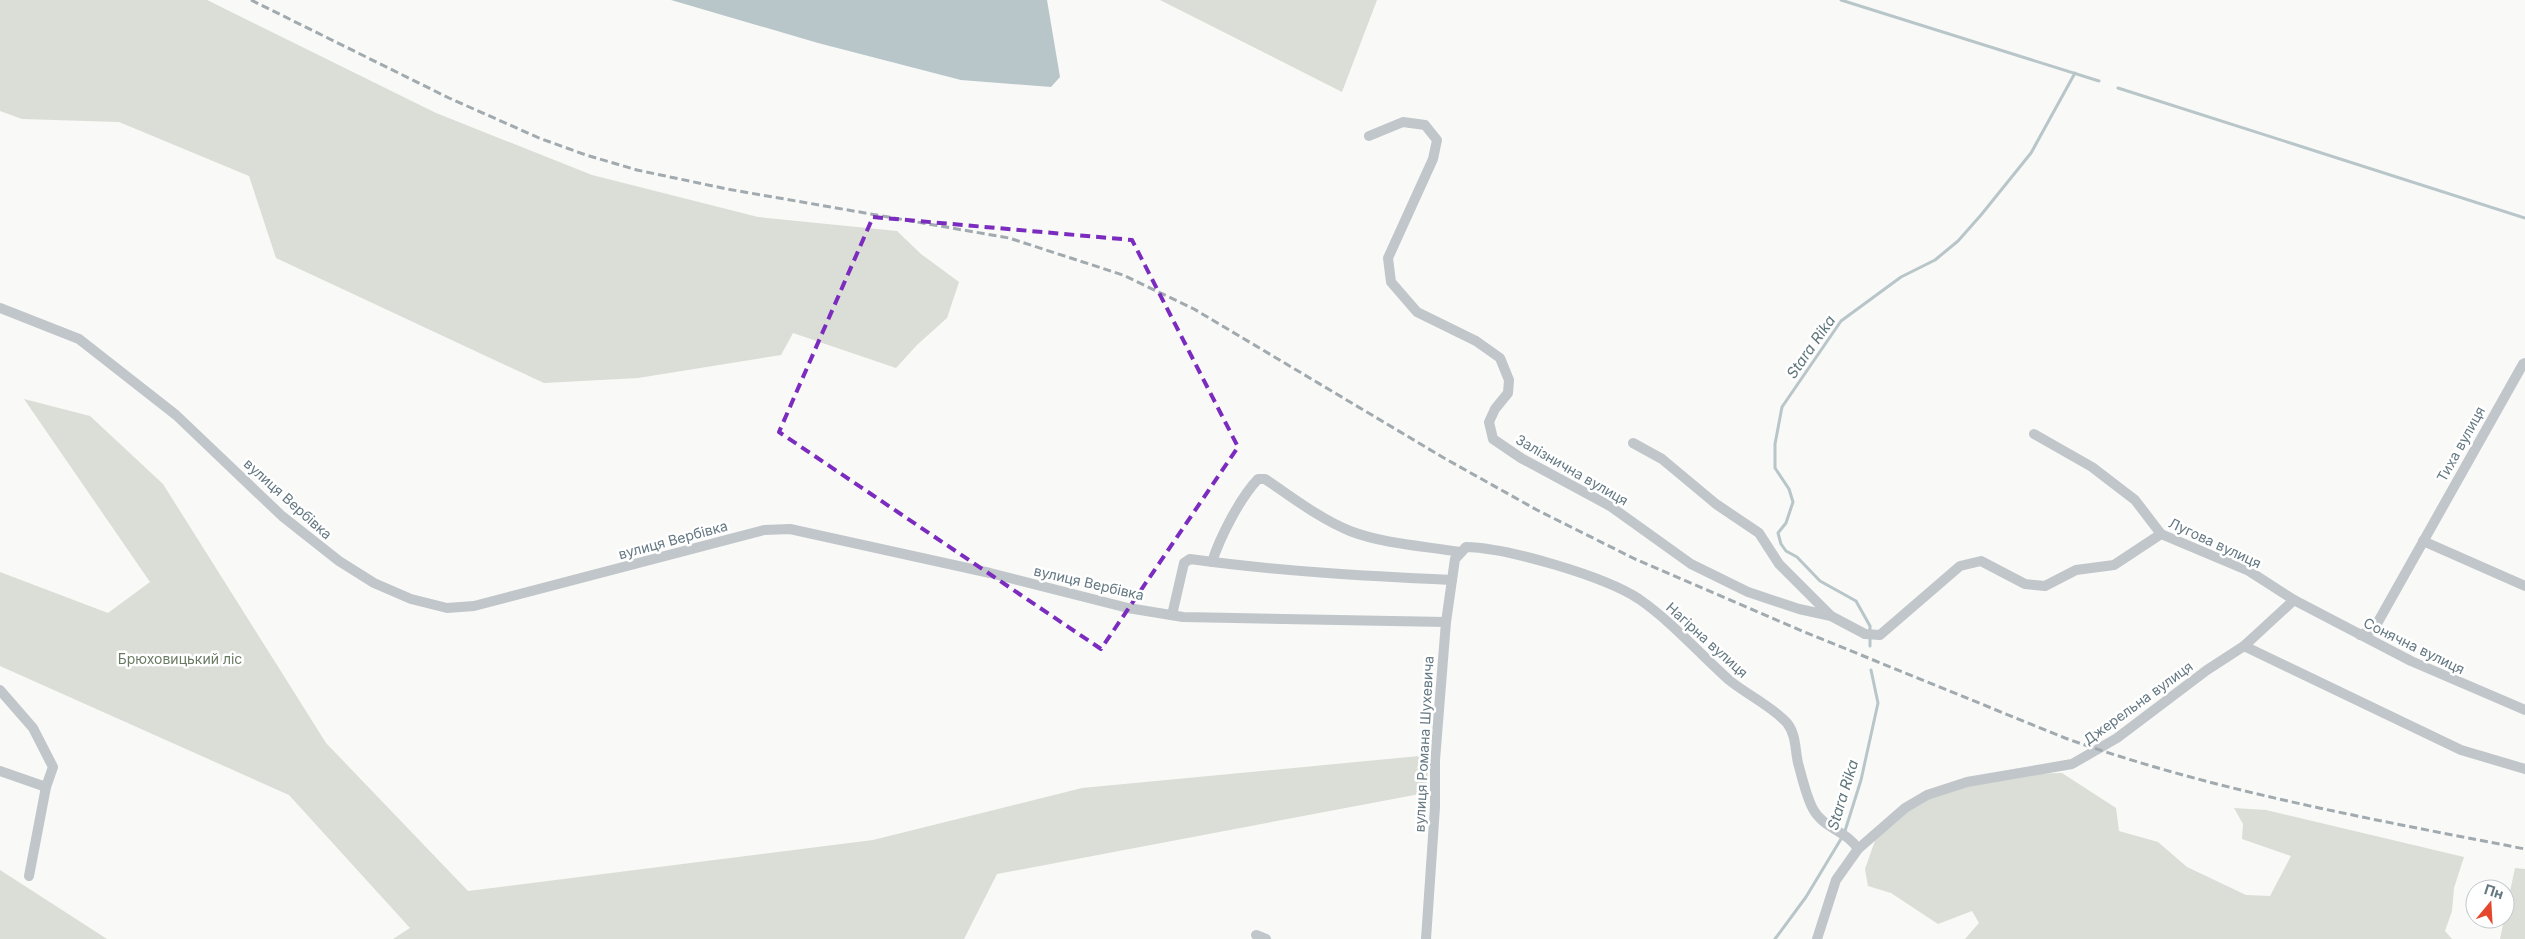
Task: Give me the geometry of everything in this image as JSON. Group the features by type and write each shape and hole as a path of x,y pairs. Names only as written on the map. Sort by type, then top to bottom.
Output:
{"street":[{"name":"Залізнична вулиця","path":"1369,136 1403,122 1425,125 1437,140 1433,159 1388,258 1391,282 1417,312 1476,341 1500,358 1509,380 1509,387 1508,393 1494,409 1489,422 1493,439 1521,458 1610,506 1690,564 1748,592 1799,609 1831,616 1865,634 1880,636 1960,566 1981,561 2025,584 2044,586 2076,570 2114,565 2161,534"},
{"name":"вулиця Вербівка","path":"1,311 79,339 176,414 282,516 339,561 374,583 411,599 447,608 474,606 764,530 790,528 990,573 1128,608 1172,615 1446,622"},
{"name":"Тиха вулиця","path":"2360,635 2374,629 2525,363"},
{"name":"Лугова вулиця","path":"2034,434 2092,467 2135,500 2161,534 2249,571 2294,600"},
{"name":"Залізнична вулиця","path":"1633,443 1662,459 1716,504 1759,533 1779,564 1831,616"},
{"name":"Нагірна вулиця","path":"1212,562 1218,544 1252,486 1258,479 1265,479 1306,507 1348,530 1365,536 1460,552 1466,547 1523,557 1617,586 1639,599 1663,617 1730,681 1786,722 1792,732 1798,763 1813,809 1822,820 1855,844"},
{"path":"2423,541 2525,586"},
{"name":"вулиця Романа Шухевича","path":"1426,939 1435,808 1435,760 1446,622 1455,559 1460,552"},
{"path":"1172,615 1184,563 1190,559 1343,576 1452,580"},
{"name":"Сонячна вулиця","path":"2294,600 2419,665 2525,710"},
{"name":"Джерельна вулиця","path":"1817,939 1836,880 1855,844 1905,808 1927,795 1967,782 2072,764 2117,738 2207,670 2244,646 2294,600"},
{"path":"2244,646 2461,750 2525,769"},
{"path":"0,690 33,728 53,767 46,787 29,876"},
{"path":"0,770 46,787"},
{"path":"1256,934 1266,939"}],"highlighted area":[{"path":"873,217 1132,240 1238,447 1101,649 779,432"}],"green space":[{"path":"0,0 207,0 436,113 592,175 758,217 897,231 921,254 959,282 947,318 917,345 896,368 793,333 781,355 638,378 544,383 276,258 249,176 119,122 22,119 0,111"},
{"path":"1160,0 1377,0 1342,92"},
{"name":"Брюховицький ліс","path":"24,399 90,416 163,484 326,743 468,891 873,840 1082,788 1430,755 1425,793 997,874 964,939 393,939 410,928 289,795 0,666 0,572 108,613 150,582"},
{"path":"2062,773 2116,808 2119,831 2158,842 2187,867 2246,895 2270,896 2291,856 2242,839 2243,824 2234,808 2266,810 2464,857 2454,888 2452,911 2445,931 2452,939 1965,939 1979,923 1972,911 1938,924 1891,893 1868,886 1865,869 1877,835 1925,796 2025,774"},
{"path":"2515,868 2525,869 2525,939 2500,939 2502,929 2515,929 2515,879 2513,879"},
{"path":"0,870 107,939 0,939"}],"shaded area":[{"path":"671,0 1047,0 1060,77 1051,87 961,80 818,43"}],"waterway":[{"path":"1841,0 2099,81"},
{"name":"Stara Rika","path":"1870,646 1870,626 1856,601 1820,581 1797,557 1786,551 1781,544 1778,533 1786,523 1793,502 1789,489 1775,468 1775,444 1782,407 1841,321 1901,277 1935,260 1958,241 1981,215 2031,153 2075,73"},
{"path":"2118,88 2525,218"},
{"name":"Stara Rika","path":"1775,939 1806,897 1844,834 1861,780 1878,703 1871,670"}],"railway":[{"path":"251,0 449,98 539,138 586,155 637,170 727,189 1009,238 1123,275 1194,309 1444,458 1537,510 1635,559 1802,631 2065,738 2121,757 2235,789 2351,815 2525,849"}]}
